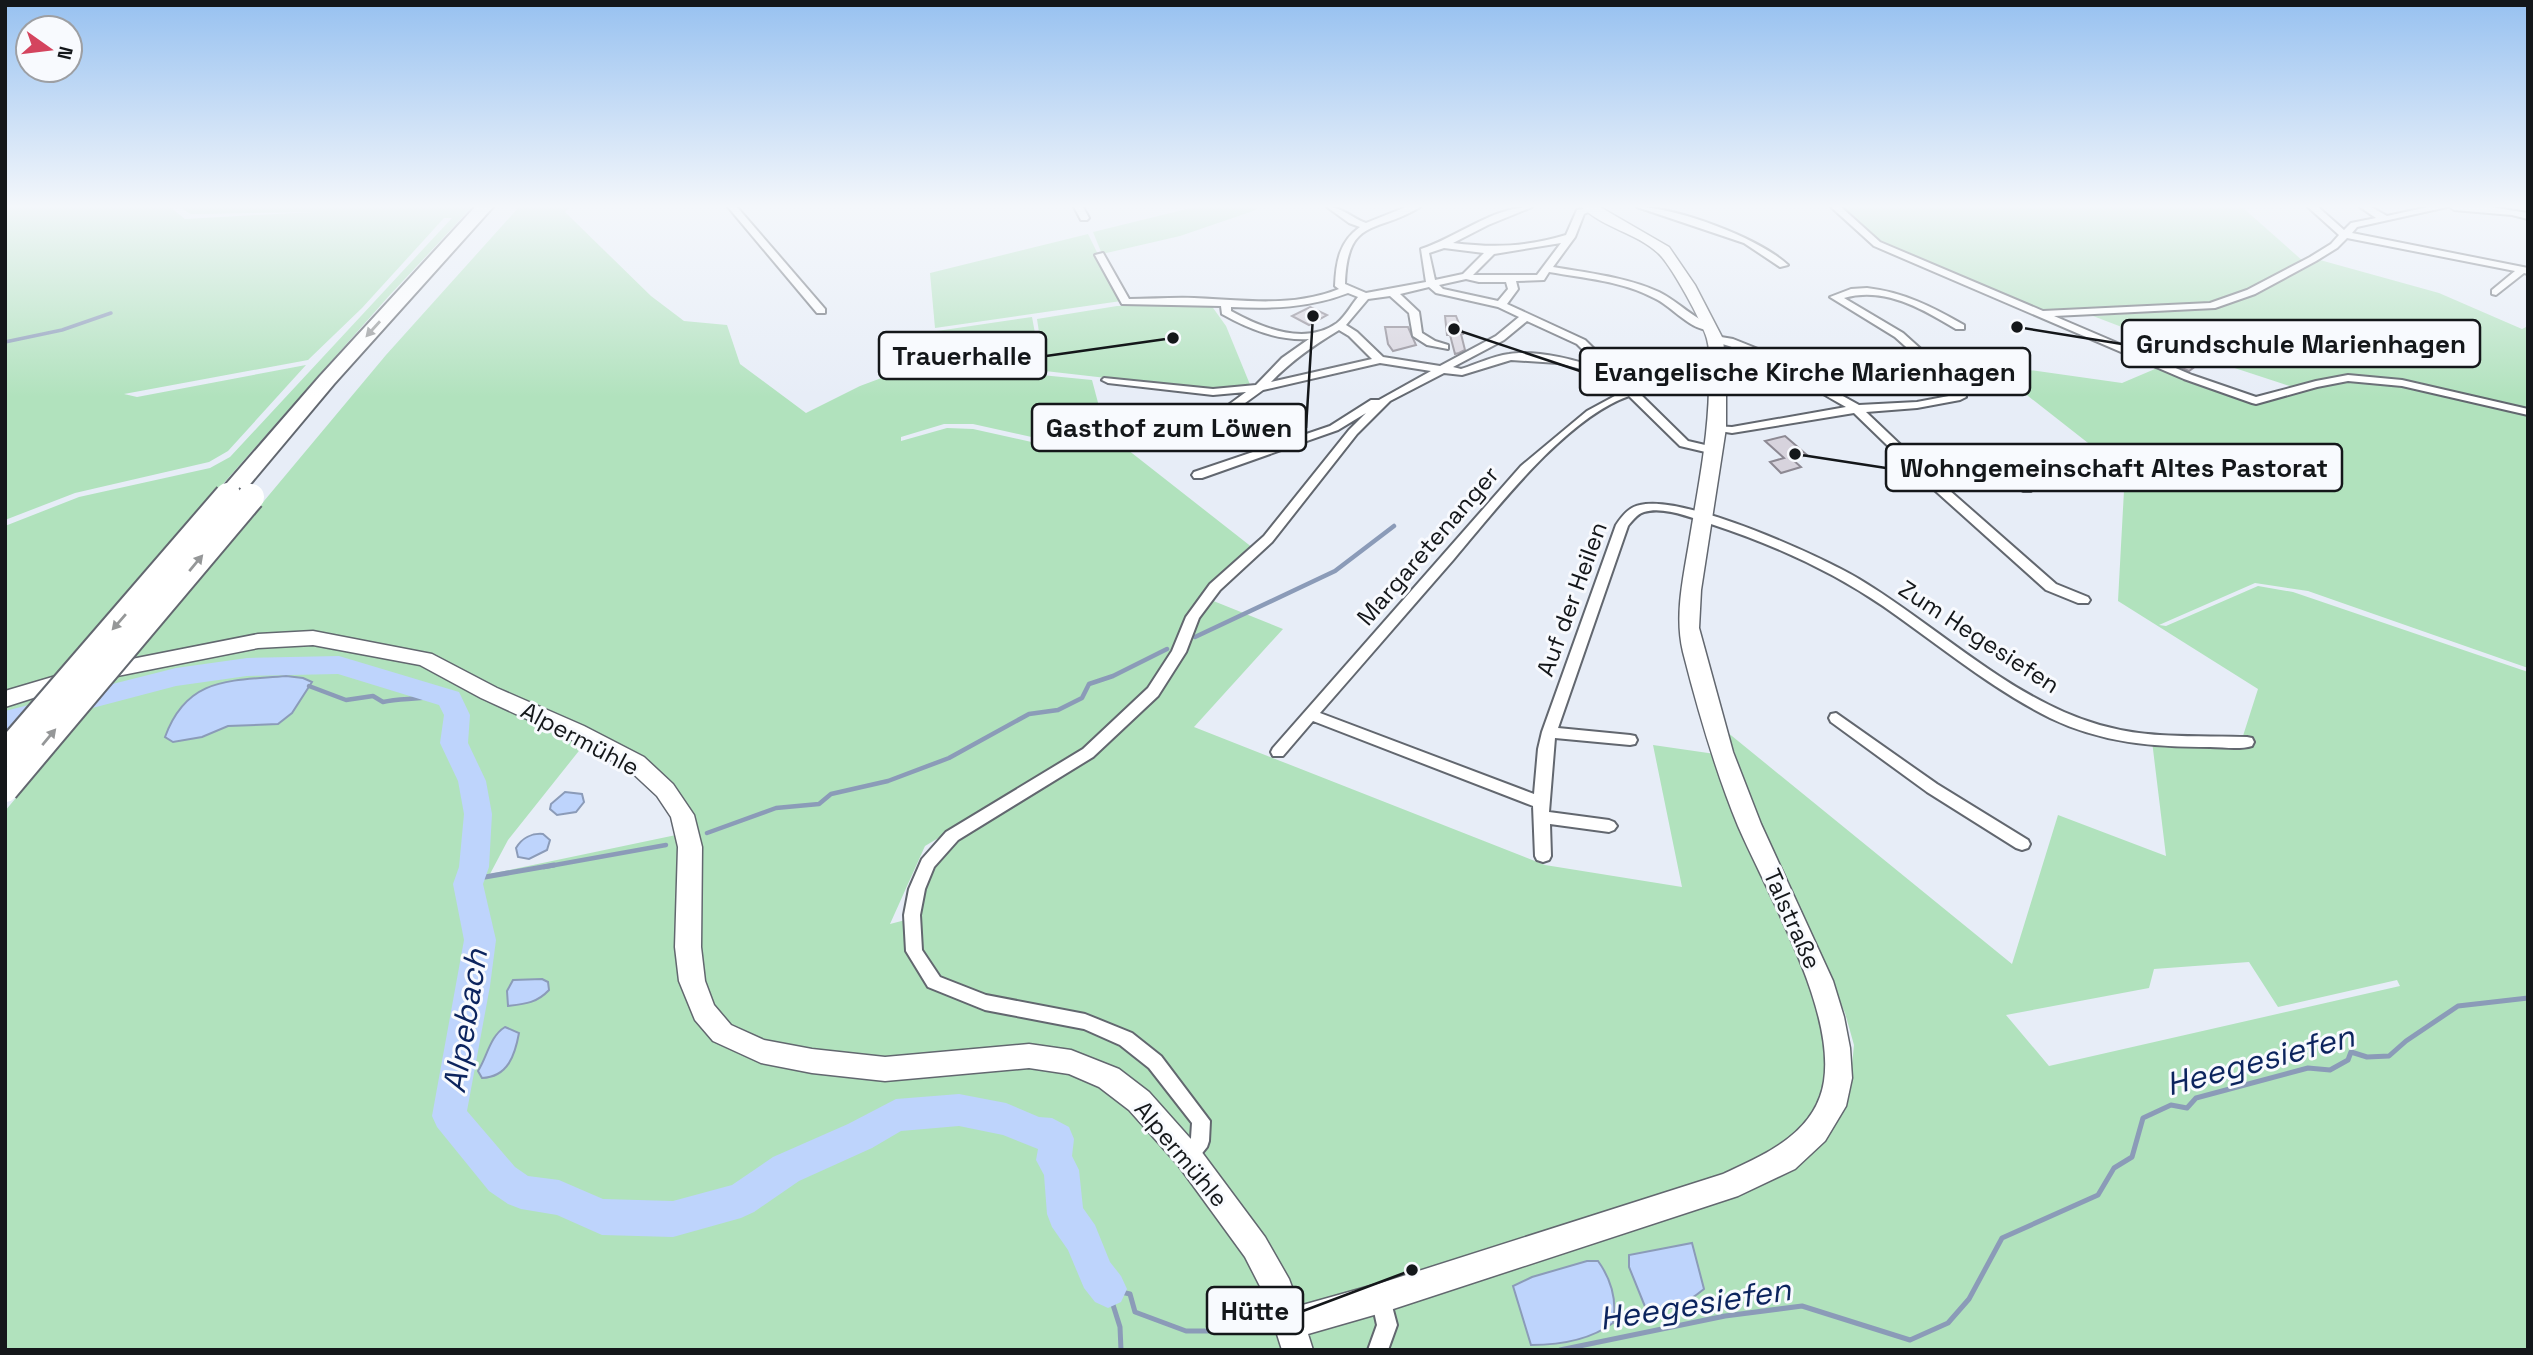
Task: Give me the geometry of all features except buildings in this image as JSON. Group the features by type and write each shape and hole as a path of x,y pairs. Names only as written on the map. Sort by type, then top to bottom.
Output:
{"highway":[{"path":"5,789 240,497 327,380 427,270"},
{"path":"5,754 445,270"}],"main road":[{"name":"Talstraße","path":"1294,1337 1381,1298 1728,1186 1785,1159 1815,1132 1832,1106 1838,1078 1838,1048 1820,981 1749,824 1722,752 1695,666 1689,628 1691,590 1717,428 1718,373 1713,334 1676,270"},
{"name":"Alpermühle","path":"5,699 76,677 258,641 313,638 425,659 636,763 665,790 682,815 690,847 688,947 692,981 704,1012 722,1033 761,1051 812,1061 885,1069 1029,1056 1071,1062 1109,1078 1139,1101 1188,1156 1255,1247 1278,1290 1294,1337"}],"street":[{"path":"786,270 821,311"},
{"path":"1108,270 1126,302 1188,301 1255,306 1325,300 1345,290"},
{"path":"1341,270 1340,286 1365,296 1392,293 1466,276 1479,279 1511,279 1544,273 1611,281 1652,293 1677,307 1713,334 1755,351 1857,410 1924,474 2051,587 2083,600"},
{"path":"1428,270 1431,284 1440,291 1501,305 1581,342 1685,444 1714,450"},
{"path":"1466,276 1472,270"},
{"path":"1934,270 2188,377 2256,401 2348,378 2402,383 2528,412"},
{"path":"2043,314 2211,306 2251,292 2293,270"},
{"path":"2496,292 2525,270"},
{"path":"1501,305 1513,289 1511,279"},
{"path":"1717,428 1732,430 1960,397 1958,388 1899,335 1835,297 1848,292 1880,293 1935,312 1960,327"},
{"path":"1392,293 1414,312 1417,334 1431,343 1444,346"},
{"path":"1132,432 1219,416 1259,388 1286,360 1340,326 1365,296"},
{"path":"1226,304 1226,312 1245,324 1291,336 1322,335"},
{"path":"1188,1156 1200,1141 1200,1121 1155,1062 1126,1039 1085,1022 985,1002 934,982 914,951 912,915 917,889 928,863 952,836 1088,753 1153,692 1179,652 1193,617 1215,587 1268,539 1353,432 1386,399 1500,338 1525,317"},
{"path":"1340,326 1353,334 1380,360"},
{"path":"1108,380 1213,392 1259,388 1380,360 1462,372 1510,357 1558,360 1588,368 1610,379 1620,380"},
{"name":"Margaretenanger","path":"1278,752 1525,469 1581,422 1621,394 1630,392"},
{"path":"1198,475 1334,428 1377,400 1386,399"},
{"path":"1924,474 1991,460 2027,488"},
{"name":"Auf der Heilen","path":"1543,856 1542,810 1545,749 1549,732 1622,525 1629,516 1641,509 1657,508 1702,517"},
{"name":"Zum Hegesiefen","path":"1702,517 1819,563 2028,699 2074,722 2124,738 2247,742"},
{"path":"1311,715 1542,810 1609,825"},
{"path":"1836,718 1932,788 2022,844"},
{"path":"1549,732 1630,740"},
{"path":"1378,1350 1387,1325 1381,1298"}],"green space":[{"path":"5,270 396,270 308,360 124,394 137,397 306,365 228,451 209,462 75,493 5,520"},
{"path":"403,270 413,270 5,731 5,526 79,497 210,468 230,457"},
{"path":"462,270 625,270 651,296 684,321 727,325 740,364 806,413 860,386 935,358 970,373 992,370 1092,380 1106,433 1073,440 1045,440 973,424 944,424 901,437 901,441 947,428 973,429 1045,445 1071,445 1114,439 1253,548 1203,598 1185,624 1163,668 1171,669 1196,620 1211,600 1283,629 1194,727 1545,865 1682,887 1653,745 1715,754 1809,978 1823,1028 1828,1086 1850,1085 1854,1045 1845,1013 1760,822 1727,732 2012,964 2058,815 2166,856 2152,741 2245,744 2246,740 2242,739 2258,689 2118,601 2125,472 2023,392 1994,365 2122,383 2162,366 2257,402 2316,385 2349,380 2344,375 2299,389 2195,355 2093,316 2214,309 2253,296 2301,270 2357,270 2439,293 2522,329 2528,326 2528,410 2403,380 2384,381 2528,414 2528,668 2308,591 2255,583 2159,625 2166,626 2258,586 2293,592 2528,672 2528,1350 5,1350 5,811 386,355","holes":["582,747 626,768 647,785 672,817 676,835 490,874 508,840","1069,760 1068,769 994,812 959,838 933,866 922,891 917,917 890,924 925,846","2249,962 2278,1007 2397,980 2400,986 2049,1066 2006,1015 2149,988 2154,969","1586,1261 1598,1261 1606,1275 1612,1290 1613,1323 1595,1334 1574,1340 1531,1345 1513,1286 1532,1277"]},
{"path":"941,270 1106,270 1121,301 935,328 930,273"},
{"path":"1943,270 2286,270 2246,289 2206,303 2043,313"},
{"path":"1211,305 1226,326 1251,387 1212,390 1045,371 1037,319 1117,306"},
{"path":"1032,317 1042,371 987,367 966,370 938,358 937,331"}],"water":[{"path":"286,676 312,682 292,713 278,724 228,726 202,737 173,742 165,737 174,717 185,702 198,692 229,681"},
{"path":"565,792 582,794 584,802 576,812 557,815 550,809 551,804"},
{"path":"543,834 550,840 547,850 529,859 518,857 516,848 521,841 531,835"},
{"path":"542,979 548,982 549,990 540,998 508,1006 507,991 513,980"},
{"path":"505,1027 519,1033 512,1057 498,1074 482,1078 478,1071 492,1041"},
{"path":"1692,1243 1704,1289 1677,1306 1662,1310 1646,1309 1629,1267 1629,1255"},
{"path":"1587,1261 1598,1261 1606,1275 1612,1290 1613,1323 1595,1334 1574,1340 1531,1345 1513,1286 1532,1277"}],"waterway":[{"path":"5,342 62,330 111,313"},
{"path":"1195,637 1335,571 1394,526"},
{"path":"707,833 776,808 819,804 831,794 888,781 949,758 1029,714 1058,710 1082,698 1089,684 1113,676 1167,649"},
{"name":"Alpebach","path":"5,721 176,677 247,667 339,665 450,699 457,715 454,743 472,781 478,814 474,867 468,884 480,940 449,1116 502,1179 521,1192 559,1198 602,1217 673,1219 741,1200 786,1169 860,1136 896,1115 959,1110 1006,1119 1038,1133 1052,1134 1057,1139 1054,1160 1061,1170 1065,1214 1082,1238 1097,1275 1108,1289"},
{"path":"309,686 346,700 373,696 383,702 437,695"},
{"path":"544,867 666,845"},
{"path":"472,873 485,877 554,865"},
{"name":"Heegesiefen","path":"1560,1350 1725,1316 1802,1306 1910,1340 1948,1323 1969,1299 2002,1238 2098,1195 2114,1168 2132,1157 2143,1118 2171,1105 2187,1108 2196,1098 2308,1068 2330,1070 2348,1060 2351,1052 2367,1057 2389,1056 2406,1041 2458,1006 2528,998"},
{"name":"Heegesiefen","path":"1121,1350 1120,1327 1108,1289 1130,1294 1135,1312 1186,1331 1224,1331 1265,1324"}],"place":[{"name":"Gasthof zum Löwen","path":"1313,316"},
{"name":"Grundschule Marienhagen","path":"2017,327"},
{"name":"Evangelische Kirche Marienhagen","path":"1454,329"},
{"name":"Trauerhalle","path":"1173,338"},
{"name":"Wohngemeinschaft Altes Pastorat","path":"1795,454"},
{"name":"Hütte","path":"1412,1270"}]}
